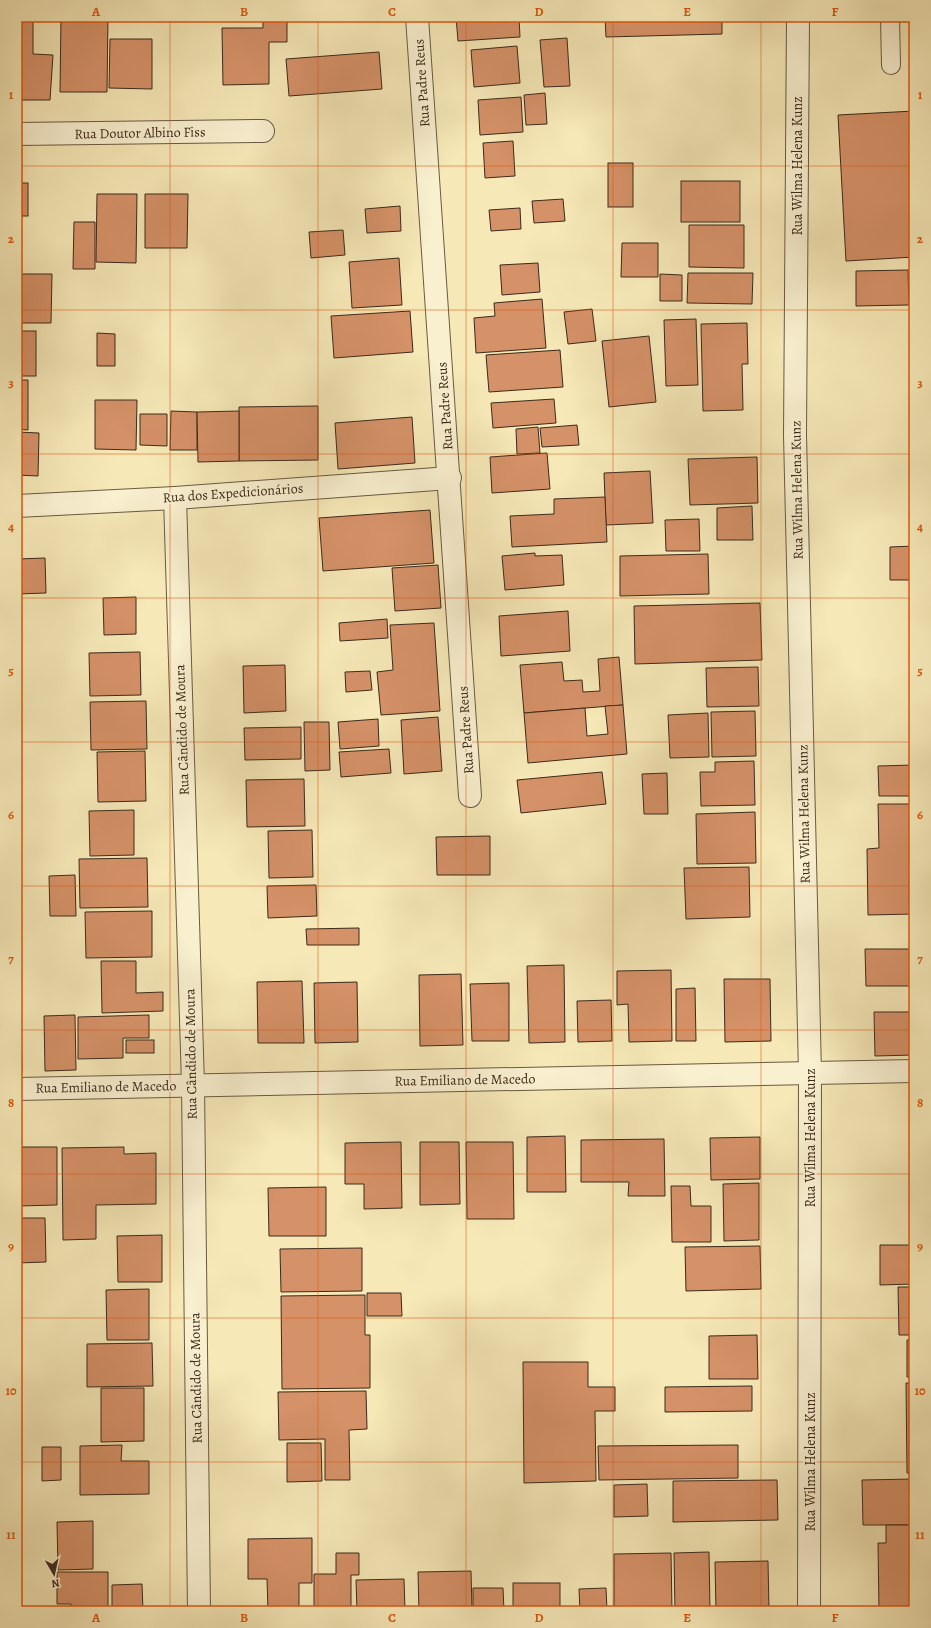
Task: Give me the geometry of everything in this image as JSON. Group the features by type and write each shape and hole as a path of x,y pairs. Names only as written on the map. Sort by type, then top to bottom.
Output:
{"street":[{"name":"Rua Padre Reus","path":"417,17 450,478 470,796"},
{"name":"Rua Wilma Helena Kunz","path":"798,17 795,435 810,1073 809,1611"},
{"name":"Rua Doutor Albino Fiss","path":"17,134 263,132"},
{"name":"Rua dos Expedicionários","path":"17,506 174,498 450,478"},
{"name":"Rua Cândido de Moura","path":"174,498 193,1085 199,1611"},
{"name":"Rua Emiliano de Macedo","path":"17,1088 914,1071"}],"lane":[{"path":"890,17 891,65"}],"building":[{"path":"17,17 33,17 33,54 53,55 50,100 17,100"},
{"path":"61,17 108,17 107,92 60,92"},
{"path":"263,17 287,17 287,42 269,42 269,84 223,85 222,28 263,28"},
{"path":"456,17 519,17 520,37 458,41"},
{"path":"605,17 722,17 722,34 606,37"},
{"path":"567,38 570,86 544,87 540,40"},
{"path":"110,39 152,39 152,89 109,88"},
{"path":"517,46 520,83 474,87 471,50"},
{"path":"379,52 382,89 289,96 286,59"},
{"path":"545,93 547,124 526,125 524,95"},
{"path":"521,97 523,132 480,135 478,100"},
{"path":"914,111 914,257 846,261 838,115"},
{"path":"513,141 515,176 485,178 483,143"},
{"path":"608,163 633,163 633,207 608,207"},
{"path":"681,181 740,181 740,222 681,222"},
{"path":"17,183 28,183 28,216 17,216"},
{"path":"97,194 137,194 136,263 96,262"},
{"path":"145,194 188,194 187,248 145,248"},
{"path":"563,199 565,221 534,223 532,201"},
{"path":"400,206 401,231 367,233 365,209"},
{"path":"520,208 521,229 491,231 489,210"},
{"path":"74,222 95,222 95,269 73,269"},
{"path":"689,225 744,225 744,268 689,267"},
{"path":"343,230 345,255 311,258 309,232"},
{"path":"622,243 658,243 658,277 621,277"},
{"path":"399,258 402,305 352,308 349,262"},
{"path":"538,263 540,292 502,295 500,265"},
{"path":"908,270 909,305 856,306 856,271"},
{"path":"688,273 753,273 752,304 687,303"},
{"path":"17,274 52,274 51,323 17,323"},
{"path":"660,274 682,275 682,301 660,301"},
{"path":"542,299 546,348 476,353 474,318 495,316 494,303"},
{"path":"592,309 596,341 568,344 564,312"},
{"path":"410,311 413,352 334,358 331,316"},
{"path":"696,319 698,385 666,386 664,320"},
{"path":"747,323 748,364 742,364 743,410 703,411 701,324"},
{"path":"17,331 36,331 36,376 17,376"},
{"path":"97,333 115,334 115,366 97,366"},
{"path":"649,336 656,402 609,407 602,341"},
{"path":"560,350 563,387 489,392 486,355"},
{"path":"17,380 28,380 28,430 17,429"},
{"path":"554,399 556,423 493,428 491,403"},
{"path":"95,400 137,400 136,450 95,449"},
{"path":"318,406 318,460 239,461 239,407"},
{"path":"171,411 197,412 197,450 170,450"},
{"path":"239,411 239,461 198,462 197,412"},
{"path":"140,414 167,414 167,446 140,445"},
{"path":"412,417 415,463 338,469 335,423"},
{"path":"577,425 579,445 542,447 540,428"},
{"path":"538,427 540,453 517,454 516,429"},
{"path":"17,432 39,433 38,476 17,475"},
{"path":"547,453 550,489 492,493 490,457"},
{"path":"757,457 758,503 690,505 688,459"},
{"path":"650,471 653,523 606,525 604,473"},
{"path":"605,497 607,542 512,547 510,516 554,514 554,499"},
{"path":"752,506 753,540 717,540 717,508"},
{"path":"430,510 434,563 323,571 319,518"},
{"path":"699,519 700,551 666,551 665,520"},
{"path":"914,546 914,580 890,580 890,547"},
{"path":"535,553 535,556 562,555 564,585 505,590 502,556"},
{"path":"708,554 709,594 620,596 620,556"},
{"path":"45,558 46,593 17,594 17,559"},
{"path":"438,565 441,608 395,611 392,568"},
{"path":"136,597 136,634 104,635 103,598"},
{"path":"760,603 762,660 635,664 634,606"},
{"path":"568,611 570,651 501,656 499,616"},
{"path":"387,619 388,638 340,641 339,623"},
{"path":"434,623 440,711 381,715 377,672 393,670 390,625"},
{"path":"140,652 141,695 90,696 89,653"},
{"path":"619,657 623,705 524,713 520,665 562,662 564,681 582,680 583,692 600,691 598,659"},
{"path":"285,665 286,711 244,713 243,666"},
{"path":"758,667 759,706 707,707 706,668"},
{"path":"370,671 372,690 346,692 345,672"},
{"path":"146,701 147,749 91,750 90,702"},
{"path":"623,705 627,754 528,763 524,713 585,708 587,736 608,734 605,706"},
{"path":"755,711 756,756 712,757 711,712"},
{"path":"708,713 709,757 670,758 668,715"},
{"path":"438,717 442,771 404,774 401,720"},
{"path":"378,719 379,746 340,749 338,722"},
{"path":"304,722 329,722 330,770 305,771"},
{"path":"301,727 301,759 245,760 244,728"},
{"path":"389,749 391,773 341,777 339,752"},
{"path":"145,751 146,801 98,802 97,752"},
{"path":"754,761 755,805 701,806 700,772 715,772 715,762"},
{"path":"914,765 914,796 879,796 878,766"},
{"path":"602,772 606,804 521,813 517,780"},
{"path":"667,773 668,814 644,814 642,774"},
{"path":"304,779 305,826 247,827 246,780"},
{"path":"878,804 914,804 914,914 868,915 867,849 879,848"},
{"path":"134,810 134,855 90,856 89,811"},
{"path":"755,812 756,863 697,864 696,814"},
{"path":"312,830 313,877 269,878 268,831"},
{"path":"490,836 490,875 437,875 436,837"},
{"path":"147,858 148,907 80,908 79,859"},
{"path":"749,867 750,917 686,919 684,868"},
{"path":"75,875 76,916 50,916 49,876"},
{"path":"316,885 317,916 268,918 267,886"},
{"path":"152,911 152,957 86,958 85,912"},
{"path":"359,928 359,945 307,945 306,929"},
{"path":"865,949 914,949 914,986 866,986"},
{"path":"101,961 136,961 136,993 163,992 163,1011 102,1013"},
{"path":"564,965 565,1042 529,1043 527,966"},
{"path":"671,970 672,1041 629,1042 628,1004 617,1005 617,971"},
{"path":"461,974 463,1045 420,1046 419,975"},
{"path":"724,979 770,979 771,1041 725,1042"},
{"path":"302,981 304,1043 258,1043 257,982"},
{"path":"357,982 358,1042 315,1043 314,983"},
{"path":"509,983 509,1041 472,1041 470,984"},
{"path":"695,988 696,1041 676,1041 676,989"},
{"path":"611,1000 612,1041 578,1042 577,1001"},
{"path":"874,1012 914,1012 914,1055 875,1056"},
{"path":"75,1015 76,1070 45,1071 44,1016"},
{"path":"149,1015 149,1038 123,1038 123,1058 78,1059 78,1017"},
{"path":"17,1021 21,1021 22,1071 17,1071"},
{"path":"126,1040 154,1040 154,1053 126,1053"},
{"path":"565,1136 566,1192 527,1192 527,1137"},
{"path":"760,1137 760,1179 711,1180 710,1138"},
{"path":"664,1139 665,1196 628,1196 629,1182 581,1182 581,1140"},
{"path":"401,1142 402,1208 364,1209 364,1184 345,1184 345,1143"},
{"path":"420,1142 459,1142 460,1204 420,1205"},
{"path":"466,1142 513,1142 514,1219 467,1219"},
{"path":"18,1147 57,1147 57,1205 19,1206"},
{"path":"124,1147 124,1154 156,1153 156,1204 96,1205 96,1239 63,1240 62,1148"},
{"path":"759,1183 759,1240 724,1241 723,1184"},
{"path":"671,1186 690,1186 691,1206 711,1206 711,1242 672,1242"},
{"path":"326,1187 326,1236 269,1236 268,1188"},
{"path":"17,1218 45,1218 46,1262 17,1263"},
{"path":"162,1235 162,1282 118,1282 117,1236"},
{"path":"880,1245 914,1245 914,1284 880,1285"},
{"path":"760,1246 761,1289 686,1291 685,1247"},
{"path":"362,1248 362,1291 281,1292 280,1249"},
{"path":"898,1287 914,1287 914,1335 899,1335"},
{"path":"149,1289 149,1340 107,1340 106,1290"},
{"path":"367,1293 401,1293 402,1316 367,1316"},
{"path":"365,1295 365,1335 370,1335 370,1388 282,1389 281,1296"},
{"path":"757,1335 758,1379 709,1379 709,1336"},
{"path":"914,1339 914,1377 907,1377 907,1340"},
{"path":"152,1343 153,1386 87,1387 87,1344"},
{"path":"523,1362 588,1362 588,1387 615,1387 615,1411 595,1411 596,1481 524,1483"},
{"path":"906,1383 914,1383 914,1473 907,1473"},
{"path":"752,1386 752,1411 665,1412 665,1387"},
{"path":"101,1388 144,1388 144,1441 101,1442"},
{"path":"366,1391 367,1429 349,1430 350,1480 325,1480 325,1439 279,1440 278,1392"},
{"path":"287,1443 321,1443 322,1481 287,1482"},
{"path":"122,1445 121,1461 149,1461 149,1494 80,1495 80,1446"},
{"path":"738,1445 738,1478 599,1480 598,1446"},
{"path":"42,1447 61,1447 61,1480 42,1481"},
{"path":"914,1479 914,1525 863,1525 862,1480"},
{"path":"777,1480 778,1520 673,1522 673,1481"},
{"path":"647,1484 648,1516 614,1517 614,1485"},
{"path":"93,1521 93,1569 58,1570 57,1522"},
{"path":"886,1525 914,1525 914,1611 879,1611 878,1543 886,1543"},
{"path":"312,1538 312,1583 299,1583 299,1611 268,1611 267,1579 248,1579 248,1539"},
{"path":"709,1552 710,1611 675,1611 674,1553"},
{"path":"336,1553 359,1553 359,1575 351,1575 351,1611 314,1611 314,1574 336,1574"},
{"path":"671,1553 672,1611 614,1611 614,1554"},
{"path":"768,1561 769,1611 716,1611 715,1562"},
{"path":"471,1571 472,1611 419,1611 418,1572"},
{"path":"57,1572 108,1572 108,1611 71,1611 71,1604 57,1604"},
{"path":"404,1579 405,1611 357,1611 356,1580"},
{"path":"513,1583 560,1583 560,1611 513,1611"},
{"path":"142,1584 143,1611 112,1611 112,1585"},
{"path":"473,1588 503,1588 504,1611 473,1611"},
{"path":"606,1588 607,1611 580,1611 579,1589"}]}
